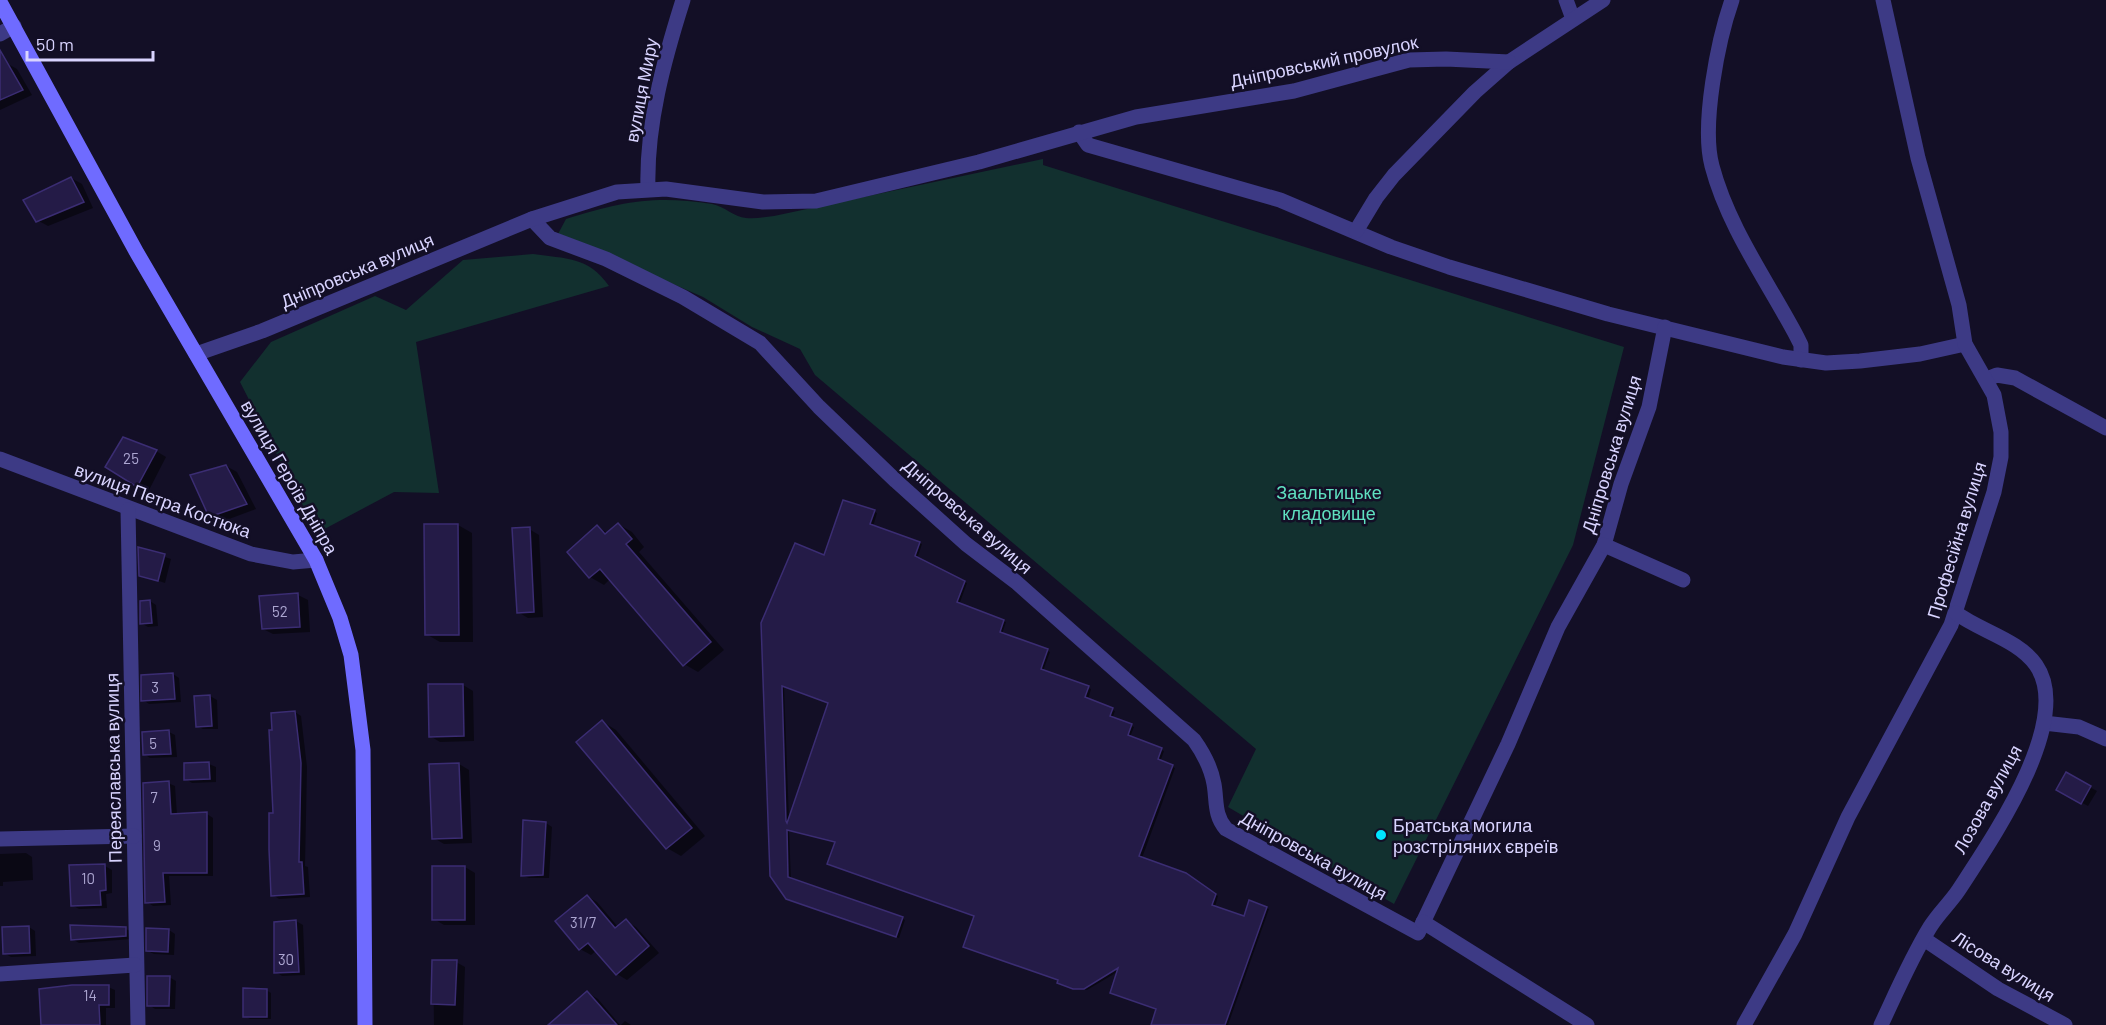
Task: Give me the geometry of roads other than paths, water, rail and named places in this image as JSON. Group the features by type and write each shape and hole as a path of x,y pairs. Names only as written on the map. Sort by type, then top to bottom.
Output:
{"main road":[{"name":"вулиця Героїв Дніпра","path":"0,2 7,30 316,560 338,610 351,655 363,750 365,1025"}],"street":[{"name":"вулиця Миру","path":"648,189 653,122 671,37 683,0"},
{"path":"1566,0 1573,19"},
{"path":"1356,231 1376,198 1450,116 1509,62 1603,0"},
{"path":"1732,0 1714,80 1710,125 1712,166 1738,229 1801,345 1801,360"},
{"name":"Професійна вулиця","path":"1744,1025 1795,934 1848,817 1956,613 1994,492 2001,457 1999,413 1986,379 1965,344 1959,305 1918,158 1883,0"},
{"name":"Дніпровський провулок","path":"1079,132 1136,117 1294,92 1409,60 1509,62"},
{"name":"Дніпровська вулиця","path":"196,354 262,331 532,219 594,198 648,189 690,191 763,202 816,201 979,162 1079,132"},
{"path":"1079,132 1088,146 1252,191 1449,267 1608,314 1801,360 1826,363 1920,354 1965,344"},
{"name":"Дніпровська вулиця","path":"532,219 550,238 578,247 672,291 714,313 760,343 826,414 896,481 966,544 1016,582 1194,740 1209,765 1215,785 1217,813 1226,829 1418,933 1509,744 1558,627 1604,545 1621,484 1649,407 1665,327"},
{"path":"1986,379 1997,375 2015,378 2106,428"},
{"name":"вулиця Петра Костюка","path":"0,459 128,510 251,554 293,562 316,560"},
{"name":"Переяславська вулиця","path":"128,510 135,965 138,1025"},
{"path":"1604,545 1683,580"},
{"name":"Лозова вулиця","path":"1881,1025 1924,939 1957,892 2015,795 2029,769 2044,723 2047,696 2036,665 2021,651 1956,613"},
{"path":"2044,723 2079,727 2106,739"},
{"path":"0,839 134,836"},
{"path":"1423,922 1587,1025"},
{"name":"Лісова вулиця","path":"1924,939 1998,989 2065,1025"},
{"path":"0,974 135,965"}],"place":[{"name":"Братська могила розстріляних євреїв","path":"1381,835"}],"park label":[{"name":"Заальтицьке кладовище","path":"1329,502"}]}
